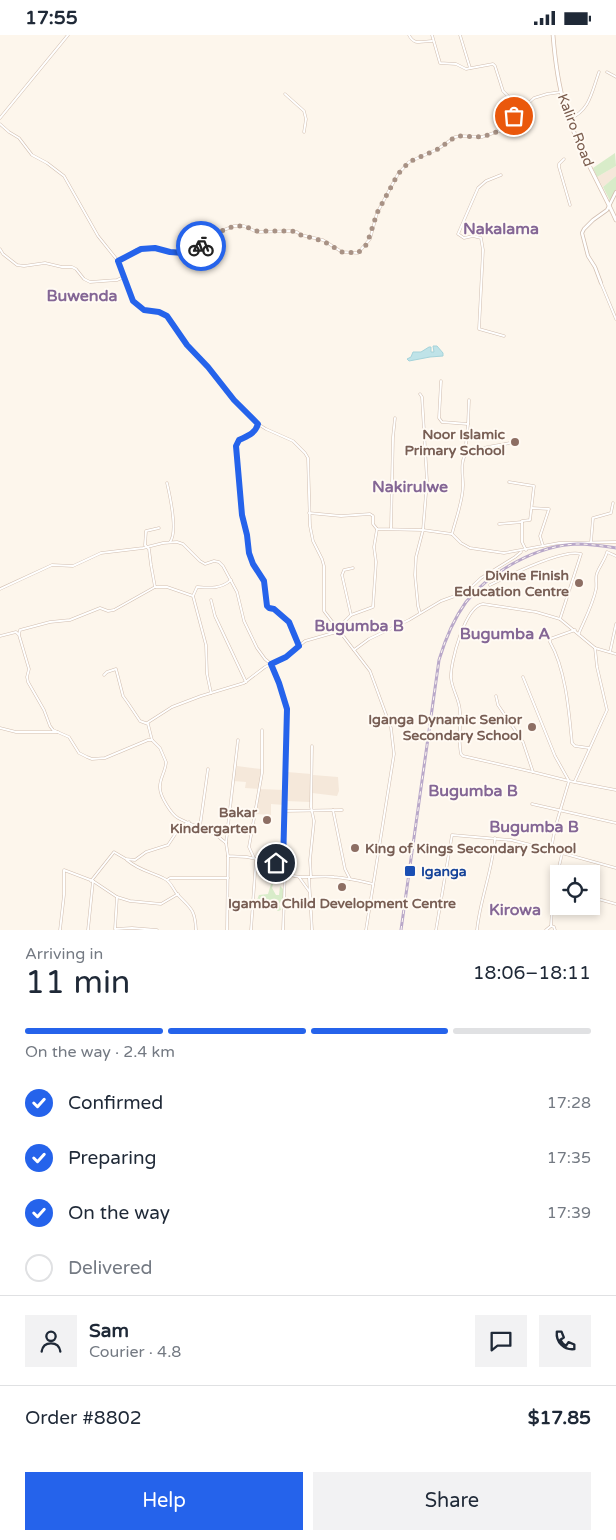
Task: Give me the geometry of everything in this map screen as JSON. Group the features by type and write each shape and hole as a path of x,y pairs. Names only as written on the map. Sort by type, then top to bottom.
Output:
{"main road":[{"name":"Kaliro Road","path":"553,35 557,75 569,119 616,221"}],"street":[{"path":"0,118 68,35"},
{"path":"408,35 411,40 418,43 432,41"},
{"path":"432,35 432,41 440,63 456,64 464,69 493,64 503,91 521,109"},
{"path":"460,35 470,68"},
{"path":"607,72 616,77"},
{"path":"569,119 577,116 589,101 599,73"},
{"path":"118,261 136,251 149,248 184,253 202,245 216,233 234,226 244,226 257,231 297,232 301,235 323,241 342,252 358,253 367,244 377,213 398,174 409,162 438,149 455,137 482,137 505,129 514,116 534,98 561,92"},
{"path":"285,94 304,111 306,119 304,132"},
{"path":"0,124 9,132 19,137 32,155 47,163 64,176 98,236 118,261 133,301 144,310 159,312 167,316 187,345 208,367 234,400 258,424 293,441 308,458 309,513 313,541 322,559 324,611 370,671 380,695 393,739 394,754 366,930"},
{"path":"564,159 559,164 559,167 570,205"},
{"path":"500,175 486,181 478,189 458,234 464,238 473,236 481,238 483,267 479,329 504,336"},
{"path":"616,192 607,210 593,220 582,233 588,256 595,267 616,319"},
{"path":"0,249 3,254 17,265 45,263 72,267 84,279 90,281 117,280 124,277"},
{"path":"441,381 439,418 442,422 468,424"},
{"path":"420,393 422,397 428,481 423,530 416,557 415,575 420,613"},
{"path":"452,534 463,487 463,463 469,400"},
{"path":"391,528 392,437 395,418"},
{"path":"258,424 256,430 239,440 236,446 242,515 249,553 253,564 264,581 267,606 274,609 289,622 299,646"},
{"path":"464,456 476,450 510,443"},
{"path":"499,524 530,520 534,486 509,482"},
{"path":"167,483 173,518 173,539 170,542"},
{"path":"591,542 593,518 611,513 613,503"},
{"path":"532,508 549,509 540,536 543,546"},
{"path":"309,513 341,516 370,514 373,516 373,524 377,529 374,547 376,562 375,604 373,607 351,615 337,629"},
{"path":"522,522 522,542 526,550"},
{"path":"155,587 148,546 145,545 146,531 158,528"},
{"path":"377,529 423,530 452,534 470,548 504,553 559,543 616,543"},
{"path":"0,589 52,565 74,566 101,553 170,542 183,544 205,564 214,561 219,562 237,592 244,621 257,649 271,664 287,709 283,930"},
{"path":"354,650 369,639 398,626 441,601 466,592 481,578 522,551"},
{"path":"490,585 543,561 576,552 581,554 560,619"},
{"path":"579,633 597,587 596,576 600,566 607,552 616,556"},
{"path":"351,615 342,575 344,570 353,568"},
{"path":"210,693 204,639 193,596 197,587 224,586 231,580"},
{"path":"152,740 143,741 105,757 92,759 79,753 69,737 50,726 44,710 28,682 29,669 19,635 20,630 50,622 70,621 100,608 108,611 114,610 155,587 167,587 193,596"},
{"path":"211,600 215,616 246,682"},
{"path":"616,654 595,648 560,619 536,612 480,604 472,611 466,623 453,660 451,677 459,705 461,754 463,756 616,790"},
{"path":"610,652 616,624"},
{"path":"575,630 550,639 550,642 558,662 568,711 572,743 575,746 589,748"},
{"path":"0,636 16,632 19,635"},
{"path":"104,675 116,669 128,703 140,721 147,723 172,707 246,682 265,667 286,657 310,640 333,633 340,633"},
{"path":"575,781 607,710 597,667 595,648"},
{"path":"265,659 265,667"},
{"path":"523,677 555,756 569,781 551,850"},
{"path":"496,696 498,705 523,742 532,772"},
{"path":"147,723 152,740 160,749 166,762 164,774 160,782 160,793 175,815 212,832 226,843"},
{"path":"0,728 16,732 60,733"},
{"path":"251,930 255,858 250,847 262,773 262,730"},
{"path":"226,930 228,856 226,843 238,740"},
{"path":"312,746 311,807 314,821 310,860 312,930"},
{"path":"200,826 208,769"},
{"path":"532,803 616,823"},
{"path":"333,810 345,869 350,879"},
{"path":"284,811 342,810"},
{"path":"126,859 135,860 146,852 168,845 180,827 189,822"},
{"path":"436,930 451,836 511,840 616,868"},
{"path":"477,930 479,910 494,855 495,838"},
{"path":"88,930 92,881 109,855 114,852 143,871 167,880 190,906 196,930"},
{"path":"560,865 562,854"},
{"path":"228,856 255,858 283,865"},
{"path":"60,930 64,895 64,870 92,881 117,897 130,901 161,903 178,894"},
{"path":"285,873 303,880 310,891"},
{"path":"298,877 350,879 373,884"},
{"path":"167,880 170,878 228,878"},
{"path":"117,897 115,929 157,930"},
{"path":"600,900 616,904"},
{"path":"551,927 552,915"},
{"path":"546,930 551,927"},
{"path":"551,927 554,927 555,930"}],"shaded area":[{"path":"616,166 616,176 603,187 597,177"},
{"path":"237,766 261,769 259,789 245,788 246,782 233,781"},
{"path":"287,772 311,774 310,802 286,801"},
{"path":"313,775 338,777 339,791 337,796 312,793"},
{"path":"260,789 284,790 284,805 271,804 271,815 256,814"}],"green space":[{"path":"615,153 616,166 597,177 593,168"},
{"path":"616,176 616,190 610,201 603,187"},
{"path":"271,884 273,884 272,888 276,895 279,895 280,886 284,890 283,899 279,904 281,910 278,911 273,907 258,908 258,905 266,902 257,900 259,895 268,894"}],"water":[{"path":"433,346 437,346 443,353 443,356 409,361 407,359 411,357 413,352 421,352 429,347 431,347 431,352 434,352"}],"railway":[{"path":"401,930 439,660 457,616 466,602 488,580 516,562 532,555 547,549 578,544 616,548"}],"way so far":[{"path":"201,246 216,233 234,226 244,226 257,231 297,232 301,235 323,241 342,252 358,253 362,251 370,239 377,213 398,174 409,162 438,149 455,137 482,137 505,129 514,116"}],"place":[{"name":"Noor Islamic Primary School","path":"515,442"},
{"name":"Divine Finish Education Centre","path":"579,583"},
{"name":"Iganga Dynamic Senior Secondary School","path":"532,727"},
{"name":"Bakar Kindergarten","path":"267,820"},
{"name":"King of Kings Secondary School","path":"355,848"},
{"name":"Iganga","path":"410,871"},
{"name":"Igamba Child Development Centre","path":"342,887"}],"district":[{"name":"Nakalama","path":"501,228"},
{"name":"Buwenda","path":"82,295"},
{"name":"Nakirulwe","path":"410,486"},
{"name":"Bugumba B","path":"359,625"},
{"name":"Bugumba A","path":"505,633"},
{"name":"Bugumba B","path":"473,790"},
{"name":"Bugumba B","path":"534,826"},
{"name":"Kirowa","path":"515,909"}],"route":[{"path":"201,246 184,253 155,248 141,249 118,261 133,301 148,312 159,312 167,316 194,354 203,361 234,400 258,424 256,430 239,440 236,446 242,515 249,553 253,564 264,581 267,606 274,609 289,622 299,646 286,657 271,664 287,709 283,865 276,863"}]}
